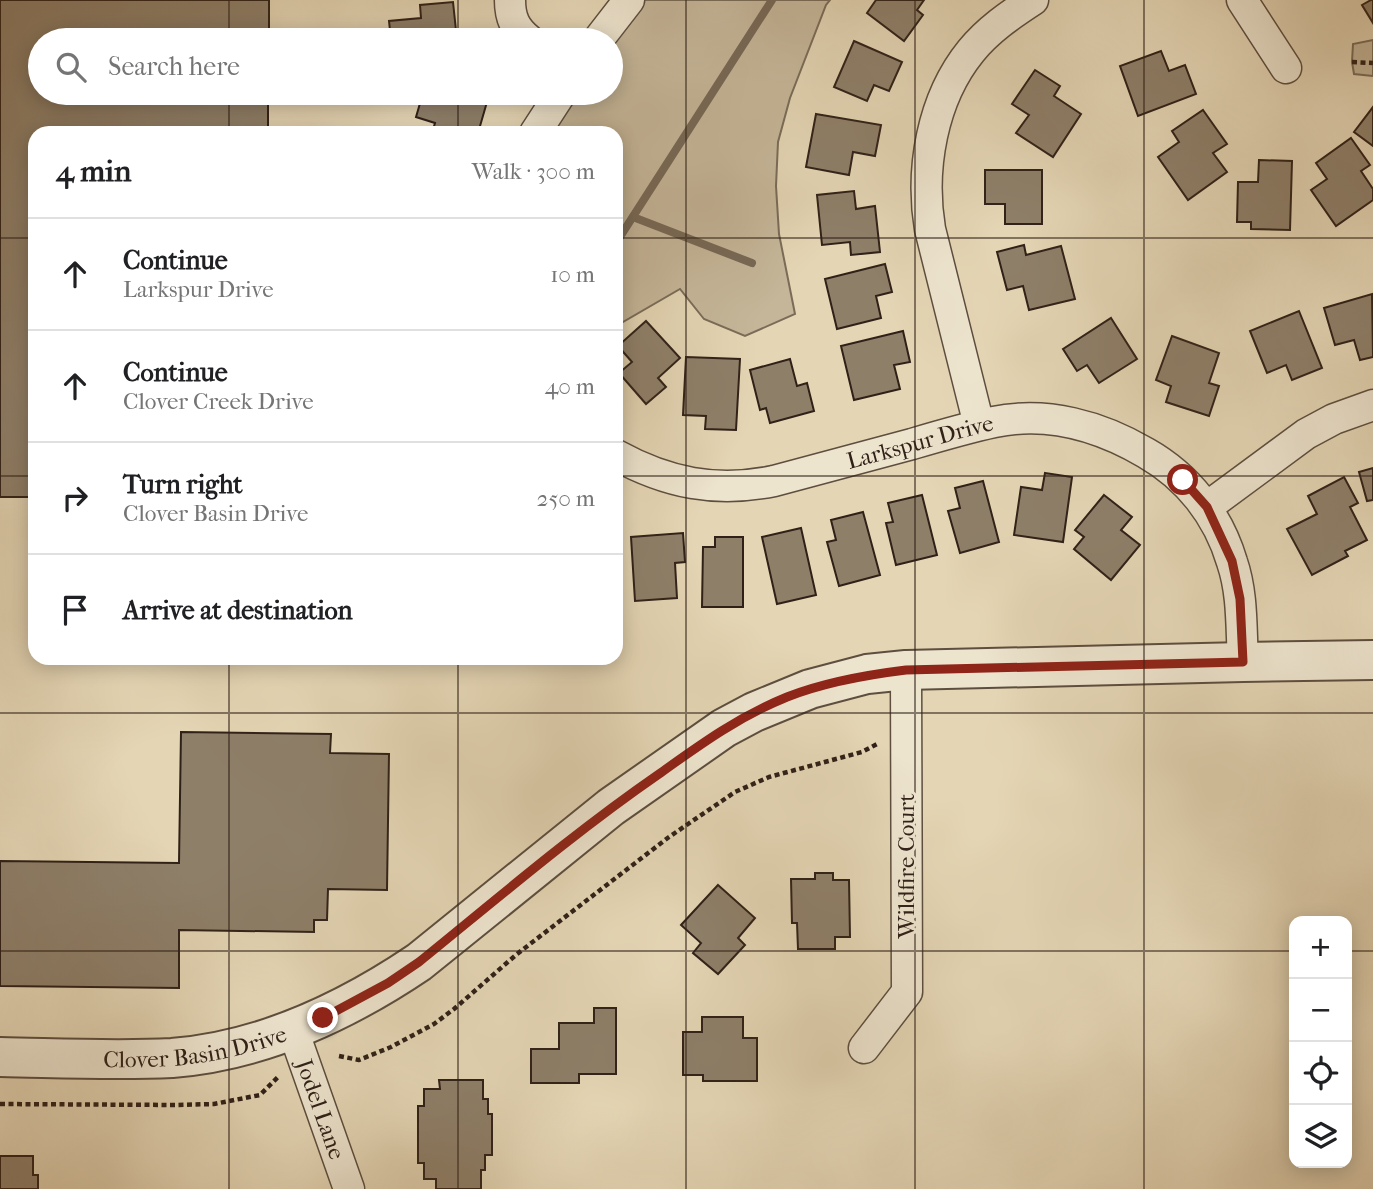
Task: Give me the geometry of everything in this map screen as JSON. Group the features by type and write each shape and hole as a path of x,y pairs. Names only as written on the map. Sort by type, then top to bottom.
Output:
{"street":[{"path":"510,0 510,13 517,28"},
{"path":"607,28 629,0"},
{"path":"979,425 930,229 926,199 929,152 941,106 961,64 996,26 1033,0"},
{"path":"1242,0 1286,68"},
{"path":"540,126 553,105"},
{"path":"1207,507 1306,434 1334,419 1373,405"},
{"name":"Larkspur Drive","path":"623,465 683,482 747,486 979,425 1014,419 1043,419 1101,431 1154,457 1183,480 1207,507 1227,548 1235,573 1240,599 1243,662"},
{"name":"Clover Basin Drive","path":"0,1056 174,1058 253,1044 323,1018 388,983 419,962 611,807 724,728 754,712 810,689 867,674 906,670 1373,660"},
{"name":"Wildfire Court","path":"863,1048 906,992 906,670"},
{"name":"Jodel Lane","path":"293,1030 349,1189"}],"path":[{"path":"1352,62 1373,63"},
{"path":"339,1056 359,1060 391,1047 434,1024 517,954 659,844 734,792 769,777 862,752 906,725"},
{"path":"0,1104 214,1104 260,1095 279,1076"}],"shaded area":[{"path":"629,0 830,0 790,98 778,142 776,186 779,234 795,314 745,336 704,319 680,289 623,322 623,126 540,126 553,105 623,105 623,28 616,28"},
{"path":"1373,40 1373,76 1354,74 1353,44"}],"building":[{"path":"0,0 269,0 269,28 28,28 28,105 268,105 268,126 28,126 28,497 0,497"},
{"path":"876,0 924,0 917,10 923,15 904,41 867,13"},
{"path":"1373,0 1373,23 1362,5"},
{"path":"453,2 456,28 390,28 389,21 421,18 420,5"},
{"path":"854,41 902,62 889,91 874,85 867,101 834,87"},
{"path":"1161,51 1169,71 1185,65 1196,94 1138,116 1120,66"},
{"path":"1035,70 1060,86 1054,96 1081,114 1053,157 1016,133 1029,115 1012,104"},
{"path":"420,105 486,105 480,126 434,126 435,123 416,117"},
{"path":"1373,107 1373,146 1354,132"},
{"path":"1203,110 1227,144 1213,153 1227,172 1188,200 1158,157 1179,142 1172,131"},
{"path":"816,114 881,125 875,156 853,152 849,175 806,167"},
{"path":"1351,138 1370,165 1361,171 1373,189 1373,200 1336,226 1311,190 1327,179 1316,163"},
{"path":"1259,160 1292,161 1290,230 1251,229 1251,222 1237,222 1238,182 1258,182"},
{"path":"985,170 1042,170 1042,224 1005,224 1005,204 985,204"},
{"path":"854,191 856,209 875,206 880,252 851,255 850,242 822,245 817,195"},
{"path":"1024,245 1026,255 1061,246 1075,299 1029,310 1023,286 1007,290 997,252"},
{"path":"885,264 892,292 876,296 881,318 837,329 825,279"},
{"path":"1372,294 1373,357 1360,360 1354,340 1335,345 1324,308"},
{"path":"1299,311 1322,368 1292,380 1286,365 1267,373 1250,331"},
{"path":"1111,318 1137,359 1099,383 1087,365 1077,371 1063,349"},
{"path":"646,321 680,358 658,378 666,387 646,404 623,378 623,370 632,362 623,352 623,342"},
{"path":"903,331 910,362 894,365 900,389 854,400 841,346"},
{"path":"1172,336 1219,353 1209,383 1219,386 1209,416 1166,402 1171,386 1156,380"},
{"path":"686,357 740,359 736,430 705,429 706,416 683,415"},
{"path":"790,359 797,386 807,383 814,411 770,423 766,408 760,410 750,370"},
{"path":"1373,468 1373,500 1367,501 1359,472"},
{"path":"1045,473 1072,477 1063,542 1014,535 1021,487 1042,490"},
{"path":"1344,477 1358,503 1350,507 1367,540 1345,551 1348,556 1312,575 1287,529 1317,514 1308,496"},
{"path":"983,481 999,542 960,553 948,511 960,508 955,488"},
{"path":"922,495 937,555 896,565 886,523 893,522 888,503"},
{"path":"1104,495 1132,517 1121,530 1140,545 1111,580 1074,549 1084,537 1075,530"},
{"path":"863,512 880,575 839,586 827,542 836,540 831,520"},
{"path":"801,528 816,595 777,604 762,537"},
{"path":"683,533 685,562 675,563 677,598 635,601 631,537"},
{"path":"715,537 743,537 743,607 702,607 703,547 715,547"},
{"path":"181,732 331,734 330,753 389,754 387,890 328,889 327,920 314,920 314,932 179,930 179,988 0,986 0,861 179,863"},
{"path":"815,873 833,873 833,880 849,880 850,937 835,937 835,949 798,949 797,923 792,923 791,879 815,879"},
{"path":"718,885 755,918 738,938 745,945 718,974 693,953 701,943 681,925"},
{"path":"594,1008 616,1008 616,1074 579,1074 579,1083 531,1083 531,1049 559,1049 559,1023 594,1023"},
{"path":"702,1017 743,1017 743,1038 757,1038 757,1081 703,1081 703,1075 683,1075 683,1032 702,1032"},
{"path":"439,1080 483,1080 483,1099 488,1099 488,1114 492,1114 492,1155 485,1155 485,1170 481,1170 481,1189 436,1189 436,1179 424,1179 424,1163 418,1163 418,1106 424,1106 424,1089 440,1089"},
{"path":"0,1156 33,1156 33,1175 38,1175 38,1189 0,1189"}],"waterway":[{"path":"623,232 772,0"},
{"path":"633,217 752,263"}],"route":[{"path":"323,1018 388,983 419,962 611,807 724,728 787,697 867,674 906,670 1243,662 1240,599 1232,561 1207,507 1183,480"}]}
